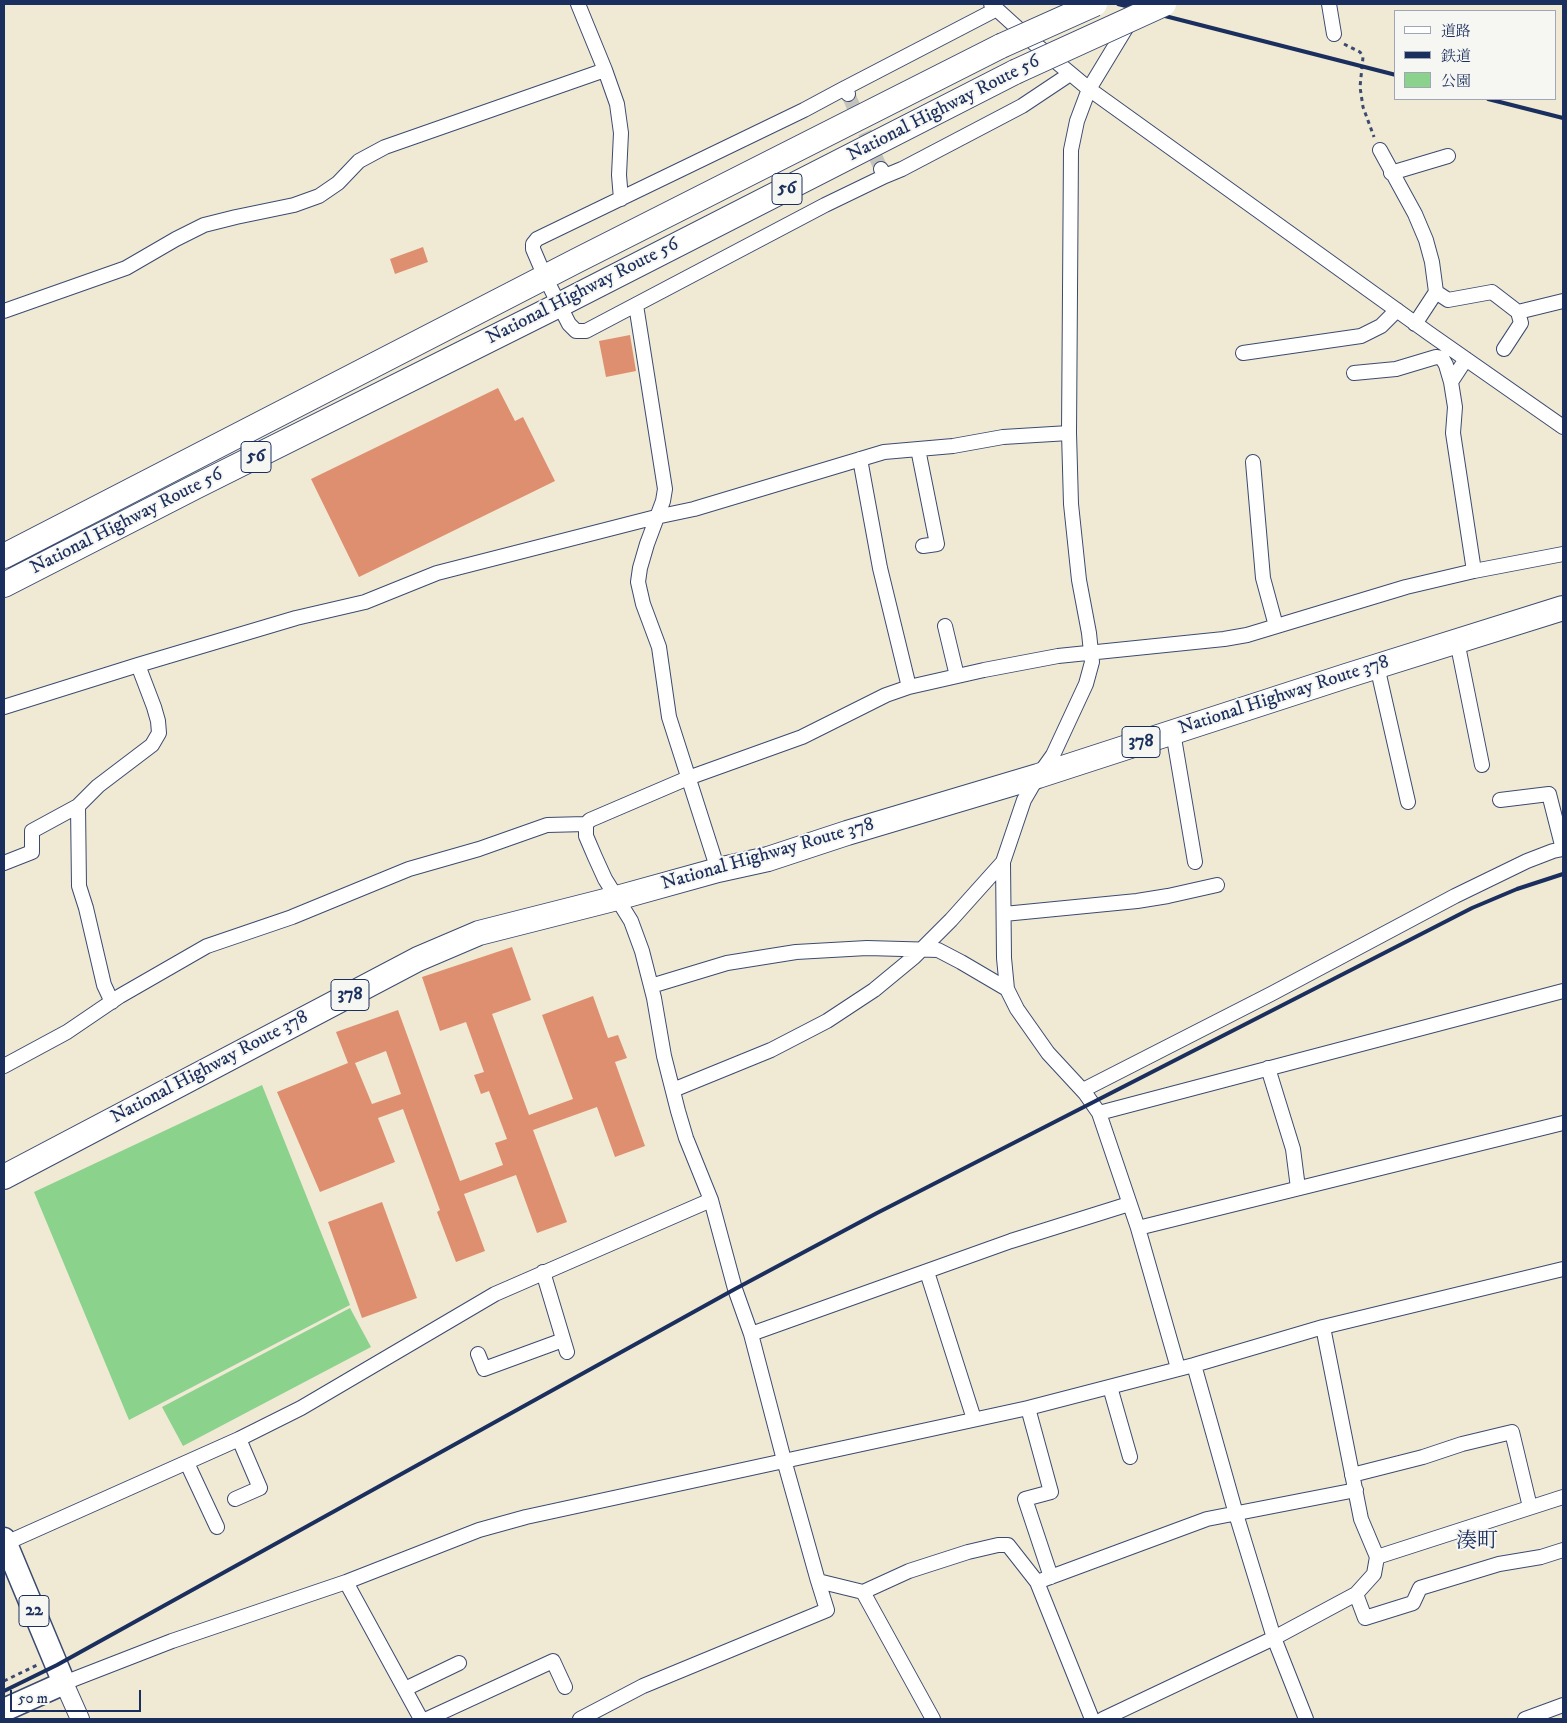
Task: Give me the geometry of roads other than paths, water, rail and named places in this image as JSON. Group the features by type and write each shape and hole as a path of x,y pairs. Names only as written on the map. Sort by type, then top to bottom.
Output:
{"highway":[{"name":"National Highway Route 56","path":"4,556 545,277 1002,46 1095,4"},
{"name":"National Highway Route 56","path":"4,585 1015,72 1164,4"},
{"name":"National Highway Route 378","path":"4,1177 401,968 450,944 479,933 718,870 768,859 847,833 1038,776 1563,608"}],"main road":[{"name":"22","path":"5,1541 64,1683"},
{"path":"4,1710 64,1683"}],"street":[{"path":"578,4 617,104 621,132 619,175 621,199"},
{"path":"1140,4 1089,89 1077,121 1071,150 1069,433 1072,514 1079,580 1089,633 1092,662 1086,684 1053,755 1024,800 1003,862 1004,958 1007,989 1017,1009 1048,1054 1083,1090 1099,1113 1138,1228 1178,1368"},
{"path":"1329,4 1334,34"},
{"path":"1070,74 1022,106 902,170 883,173 586,331 576,331 569,324 545,277 533,244 537,239 846,91 994,6 1089,89 1415,324 1563,427"},
{"path":"4,311 126,268 176,239 204,226 294,205 319,196 338,183 359,161 384,147 605,70"},
{"path":"1380,150 1415,214 1426,240 1432,262 1436,292 1415,324"},
{"path":"1391,173 1448,156"},
{"path":"1436,292 1448,300 1492,292 1518,312 1521,323 1504,349"},
{"path":"1518,312 1563,301"},
{"path":"636,305 665,489 663,501 640,568 638,582 643,604 659,647 669,717 718,870"},
{"path":"1243,353 1361,336 1381,326 1397,310"},
{"path":"1354,373 1396,369 1436,357 1442,358 1451,382 1455,407 1453,433 1474,570"},
{"path":"1451,382 1466,359"},
{"path":"4,707 296,618 364,602 437,573 694,509 884,452 953,446 1003,438 1069,433"},
{"path":"918,449 936,544 923,546"},
{"path":"860,459 880,568 909,687"},
{"path":"1253,462 1263,578 1276,626"},
{"path":"4,1066 67,1032 112,1002 207,946 292,917 408,869 479,849 546,825 586,824 590,820 730,761 780,746 832,723 886,695 909,687 1058,656 1247,635 1406,587 1474,570 1563,554"},
{"path":"944,626 957,676"},
{"path":"1457,641 1482,765"},
{"path":"4,863 32,852 32,831 78,806 98,786 152,745 159,733 158,721 138,665"},
{"path":"1377,666 1408,802"},
{"path":"1173,732 1195,862"},
{"path":"1083,1090 1271,994 1464,892 1527,861 1553,851 1563,850 1549,794 1500,800"},
{"path":"78,806 79,886 104,985 112,1002"},
{"path":"580,1719 643,1686 827,1610 784,1460 751,1334 735,1289 711,1200 686,1138 664,1056 651,986 639,944 630,921 605,879 589,843 586,836 586,824"},
{"path":"673,1090 771,1050 827,1020 874,990 922,949 1003,862"},
{"path":"1004,914 1137,901 1217,885"},
{"path":"651,986 728,962 796,952 867,948 938,950 1007,989"},
{"path":"1099,1113 1563,991"},
{"path":"1268,1068 1293,1149 1298,1188"},
{"path":"1138,1228 1563,1123"},
{"path":"5,1541 239,1439 301,1408 495,1294 711,1200"},
{"path":"751,1334 1011,1241 1129,1204"},
{"path":"80,1719 64,1683 172,1641 346,1582 479,1530 526,1516 1028,1408 1194,1365 1323,1326 1563,1269"},
{"path":"478,1354 484,1369 565,1346 543,1272"},
{"path":"926,1272 974,1419"},
{"path":"1103,1719 1274,1638 1356,1594 1374,1574 1377,1557 1361,1519 1323,1326"},
{"path":"1194,1365 1236,1514 1274,1638 1306,1719"},
{"path":"1110,1387 1130,1457"},
{"path":"1028,1408 1050,1492 1025,1499 1050,1577"},
{"path":"1352,1474 1423,1457 1462,1444 1512,1432 1530,1508"},
{"path":"236,1499 260,1488 239,1439"},
{"path":"187,1463 217,1527"},
{"path":"1037,1582 1207,1519 1356,1490"},
{"path":"1377,1557 1563,1497"},
{"path":"818,1581 863,1592 909,1571 968,1552 998,1545 1008,1545 1037,1582 1092,1719"},
{"path":"1356,1594 1365,1618 1413,1603 1420,1588 1499,1564 1541,1558 1563,1550"},
{"path":"346,1582 421,1719"},
{"path":"863,1592 933,1719"},
{"path":"427,1719 553,1661 565,1687"},
{"path":"404,1689 459,1663"},
{"path":"1525,1719 1563,1705"}],"tunnel":[{"path":"848,94 881,169"}],"railway":[{"path":"1118,4 1394,74"},
{"path":"1492,100 1563,118"},
{"path":"4,1691 57,1665 735,1289 877,1213 1472,908 1517,889 1563,874"}],"district":[{"name":"湊町","path":"1477,1543"}]}
